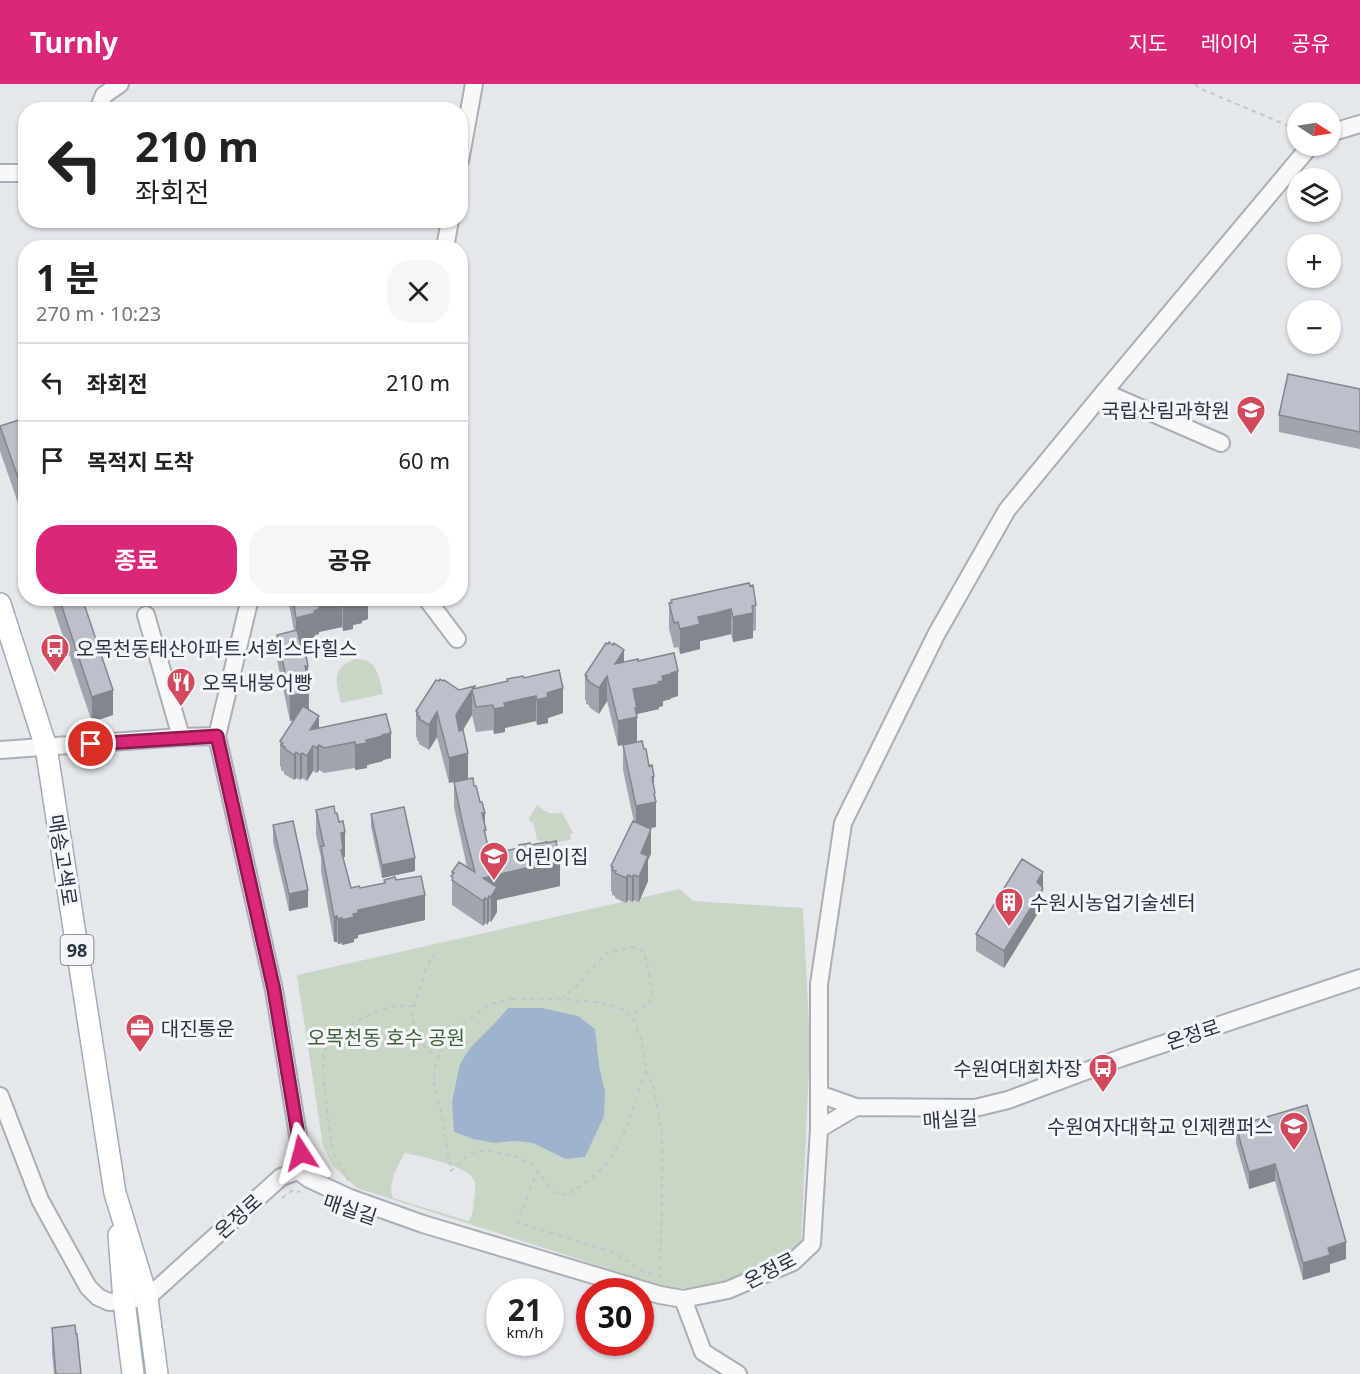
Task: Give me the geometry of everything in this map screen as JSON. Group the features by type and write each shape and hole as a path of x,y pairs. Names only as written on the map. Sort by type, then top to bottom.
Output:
{"main road":[{"name":"매송고색로","path":"0,604 46,747 115,1193 133,1374"},
{"name":"매송고색로","path":"115,1193 147,1298 157,1374"}],"street":[{"path":"101,102 104,96 120,84"},
{"path":"468,117 474,84"},
{"path":"1341,130 1360,124"},
{"path":"819,1129 819,984 843,823 937,633 1007,510 1302,156"},
{"path":"0,173 18,173"},
{"path":"1104,392 1221,443"},
{"path":"248,606 217,736 274,990 301,1153 298,1171"},
{"path":"432,606 457,639"},
{"path":"146,615 181,738"},
{"path":"0,750 217,736"},
{"name":"온정로","path":"856,1107 975,1108 1008,1100 1121,1058 1360,978"},
{"path":"819,1094 856,1107"},
{"path":"0,1096 40,1200 88,1287 98,1297 109,1302 147,1298"},
{"path":"819,1129 856,1107"},
{"name":"온정로","path":"147,1298 282,1177 298,1171 309,1179 350,1198 423,1224 660,1295 682,1299 728,1290 793,1262 812,1244 819,1129"},
{"path":"682,1299 703,1352 738,1374"}],"path":[{"path":"1195,84 1199,88 1287,125"},
{"path":"559,1000 577,986 606,953 634,947 642,950 647,962 653,998 631,1015"},
{"path":"435,953 426,969 411,1017 426,1050 439,1056"},
{"path":"538,1170 517,1221 615,1253 642,1270 660,1276 662,1133 654,1088 646,1071 639,1030 630,1013 595,1001 512,999 489,1004 459,1027 442,1046 434,1070 434,1086 442,1116 451,1171 471,1153 487,1149 534,1164 538,1170 552,1192 567,1196 606,1165 630,1120 646,1071"},
{"path":"350,1198 348,1176 334,1155 325,1086 324,1054 330,1042 350,1025 372,1013 393,1006 414,1006"},
{"name":"매실길","path":"274,1204 293,1190 304,1193"}],"green space":[{"path":"356,659 369,662 373,666 383,694 341,703 337,676 342,666"},
{"path":"537,805 548,813 562,812 573,833 570,835 572,839 555,842 537,840 533,822 530,822 529,818"},
{"name":"오목천동 호수 공원","path":"680,889 693,901 803,908 810,1046 801,1246 724,1283 669,1290 654,1285 654,1278 634,1278 357,1188 333,1166 323,1146 297,975","holes":["508,1008 599,1065 605,1091 564,1159 533,1143 515,1141 494,1143 454,1132 495,1023","405,1153 463,1170 474,1180 472,1211 468,1221 393,1198 392,1181"]}],"water":[{"path":"508,1008 542,1008 578,1016 595,1029 605,1091 604,1116 585,1157 565,1159 533,1143 515,1141 494,1143 454,1132 452,1102 460,1064 470,1048"}],"building":[{"path":"1288,374 1360,389 1360,432 1279,415"},
{"path":"18,420 18,478 0,426"},
{"path":"749,583 750,586 753,585 756,605 752,606 753,613 733,617 731,609 698,617 700,624 680,629 678,622 674,623 669,603 672,603 671,600"},
{"path":"62,606 85,606 113,690 92,697"},
{"path":"294,606 324,606 314,611 315,613 296,618"},
{"path":"297,630 303,655 306,655 308,666 305,666 309,692 290,696 277,635"},
{"path":"609,642 624,650 615,664 674,653 678,671 662,676 663,681 658,682 659,684 633,689 637,717 618,721 607,676 599,688 586,678 585,675 606,643"},
{"path":"559,670 563,688 547,693 548,697 537,700 536,696 504,703 505,707 494,709 493,705 476,707 472,690 456,715 459,731 463,730 468,753 449,758 437,712 429,725 417,715 416,711 436,680 444,680 459,690 475,686 473,689 508,681 507,679 523,676 524,678"},
{"path":"303,706 319,716 310,730 386,714 391,733 366,740 367,743 355,745 355,742 324,748 319,745 317,748 313,746 307,756 296,752 294,755 281,745 283,743 280,741"},
{"path":"642,741 649,766 652,765 656,802 636,806 623,745"},
{"path":"473,778 485,813 482,813 486,830 484,830 490,854 519,848 519,845 556,841 560,860 483,878 497,887 491,897 483,901 452,880 451,876 459,862 475,872 454,782"},
{"path":"334,806 339,822 343,821 345,832 341,833 343,850 341,850 351,888 385,883 384,880 395,877 396,880 421,876 425,895 358,910 358,913 353,914 354,917 342,920 337,916 334,917 321,846 324,846 316,810"},
{"path":"404,807 415,858 382,865 371,814"},
{"path":"293,821 308,890 289,894 273,825"},
{"path":"633,821 651,829 641,853 648,856 639,877 628,875 626,878 615,873 616,871 612,870 611,866"},
{"name":"수원시농업기술센터","path":"1022,859 1043,872 1037,882 1043,888 1004,951 976,934"},
{"path":"1307,1105 1346,1242 1328,1248 1330,1255 1303,1263 1275,1164 1249,1172 1236,1126"},
{"path":"75,1325 81,1374 56,1374 52,1328"}],"place":[{"name":"국립산림과학원","path":"1251,436"},
{"name":"오목천동태산아파트.서희스타힐스","path":"55,674"},
{"name":"오목내붕어빵","path":"181,708"},
{"name":"어린이집","path":"494,882"},
{"name":"수원시농업기술센터","path":"1009,928"},
{"name":"대진통운","path":"140,1054"},
{"name":"수원여대회차장","path":"1103,1094"},
{"name":"수원여자대학교 인제캠퍼스","path":"1294,1152"}],"route":[{"path":"91,744 217,736 274,990 301,1153"}]}
